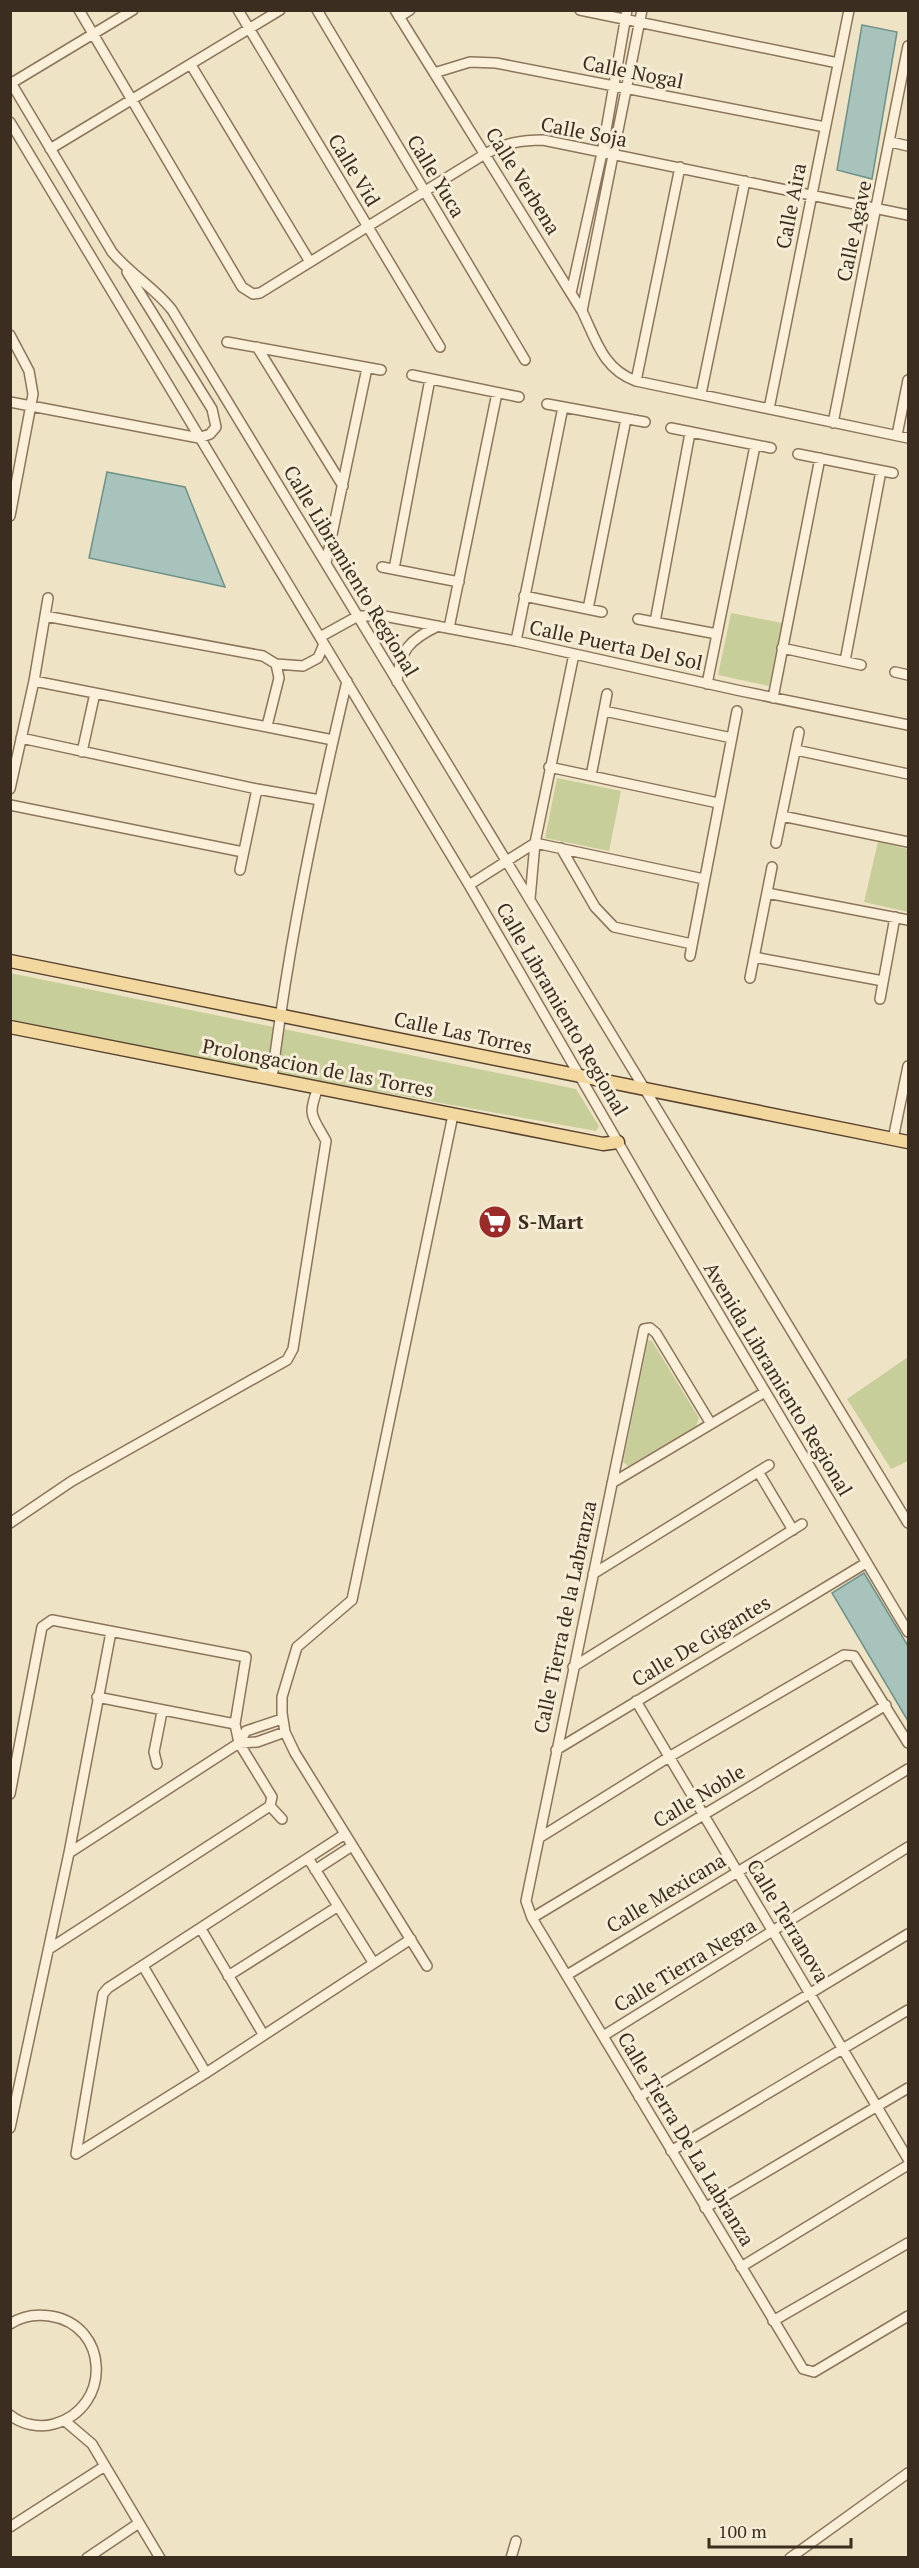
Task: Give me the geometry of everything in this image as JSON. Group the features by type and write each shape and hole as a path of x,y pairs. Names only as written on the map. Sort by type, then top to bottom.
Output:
{"main road":[{"name":"Calle Las Torres","path":"10,961 909,1142"},
{"name":"Prolongacion de las Torres","path":"10,1027 603,1144 618,1142"}],"street":[{"path":"79,10 133,101"},
{"path":"11,83 133,10"},
{"name":"Calle Vid","path":"238,10 440,347"},
{"path":"50,149 133,101 280,10"},
{"name":"Calle Yuca","path":"317,10 525,360"},
{"path":"397,14 410,10"},
{"path":"580,10 626,16 639,23 838,63"},
{"path":"582,311 642,10"},
{"name":"Calle Aira","path":"769,409 849,10"},
{"name":"Calle Verbena","path":"397,14 582,311 602,351 616,371 636,381"},
{"path":"571,293 602,153 626,16"},
{"name":"Calle Agave","path":"833,423 906,77 909,46"},
{"name":"Calle Nogal","path":"434,73 462,64 484,62 825,127"},
{"path":"191,64 310,262"},
{"name":"Calle Libramiento Regional","path":"11,83 112,252 122,265 163,299 172,310 506,861 648,1090"},
{"name":"Calle Soja","path":"133,101 242,287 253,294 260,293 485,154 511,142 527,140 543,140 909,215"},
{"name":"Calle Libramiento Regional","path":"10,122 470,885 618,1142"},
{"path":"891,142 909,146"},
{"path":"680,167 636,381 909,438"},
{"path":"701,394 745,181"},
{"path":"10,402 199,438 210,434 216,427 213,410 122,265"},
{"path":"10,335 29,371 33,394 14,484 10,516"},
{"path":"227,342 381,370"},
{"path":"257,348 343,486"},
{"path":"326,563 367,368"},
{"path":"412,375 519,397"},
{"path":"394,569 430,379"},
{"path":"897,435 909,380"},
{"path":"449,628 497,393"},
{"path":"547,404 645,422"},
{"path":"516,641 563,407"},
{"path":"588,609 626,419"},
{"path":"671,428 771,448"},
{"path":"655,622 690,433"},
{"path":"707,684 755,446"},
{"path":"798,454 893,473"},
{"path":"773,698 820,458"},
{"path":"845,661 881,471"},
{"path":"382,567 459,582"},
{"path":"524,596 602,612"},
{"path":"10,789 34,681 48,598"},
{"path":"45,616 263,656 276,663 303,666 318,658 322,640 358,616"},
{"name":"Calle Puerta Del Sol","path":"358,616 384,616 516,641 707,684 909,725"},
{"path":"638,619 717,634"},
{"path":"397,682 400,660 404,651 419,636 438,626"},
{"path":"782,648 861,665"},
{"path":"530,899 535,843 574,654"},
{"path":"267,726 279,678 276,663"},
{"path":"895,672 909,675"},
{"path":"34,681 333,740"},
{"path":"273,1079 280,1015 320,800 347,681"},
{"path":"82,752 95,693"},
{"path":"591,776 607,694"},
{"path":"604,711 732,738"},
{"path":"690,956 737,711"},
{"path":"776,843 799,732"},
{"path":"21,738 257,789 320,800"},
{"path":"796,750 909,774"},
{"path":"549,767 718,803"},
{"path":"240,870 257,789"},
{"path":"10,805 243,852"},
{"path":"782,816 909,842"},
{"path":"470,885 535,843 704,879"},
{"path":"561,848 595,907 614,927 692,944"},
{"path":"750,978 772,867"},
{"path":"767,893 909,920"},
{"path":"880,999 895,917"},
{"path":"754,957 884,981"},
{"path":"893,1139 909,1066"},
{"path":"10,1523 72,1481 286,1360 293,1349 326,1140 312,1118 310,1107 318,1088"},
{"name":"Avenida Libramiento Regional","path":"648,1090 909,1523"},
{"path":"427,1966 295,1753 285,1732 282,1719 282,1697 297,1647 352,1600 453,1115"},
{"name":"Avenida Libramiento Regional","path":"618,1142 909,1632"},
{"name":"Calle Tierra de la Labranza","path":"532,1918 526,1901 644,1329 650,1328 656,1333 711,1424"},
{"path":"612,1483 765,1392"},
{"path":"593,1574 769,1465"},
{"path":"759,1473 793,1530"},
{"path":"573,1666 802,1524"},
{"name":"Calle De Gigantes","path":"556,1750 866,1563"},
{"path":"10,1794 42,1627 52,1620 246,1657 235,1724 239,1743 272,1797 270,1806 49,1949"},
{"path":"10,2128 69,1853 111,1632"},
{"path":"540,1838 669,1757 844,1655 854,1656 909,1743"},
{"path":"97,1697 162,1712 235,1724"},
{"name":"Calle Terranova","path":"636,1701 909,2159"},
{"name":"Calle Noble","path":"532,1918 886,1705"},
{"path":"157,1764 154,1752 162,1712"},
{"path":"69,1853 239,1743 246,1731 282,1719"},
{"path":"239,1743 257,1742 285,1732"},
{"name":"Calle Mexicana","path":"567,1975 737,1870 909,1769"},
{"path":"270,1806 282,1819"},
{"path":"345,1834 108,1988 103,1994 76,2154 206,2073 411,1939"},
{"path":"315,1870 352,1846"},
{"name":"Calle Tierra Negra","path":"603,2036 909,1847"},
{"path":"308,1858 373,1962"},
{"path":"228,1977 338,1907"},
{"name":"Calle Tierra De La Labranza","path":"532,1918 803,2369 814,2372 909,2316"},
{"path":"201,1929 263,2034"},
{"path":"639,2097 909,1934"},
{"path":"143,1966 206,2073"},
{"path":"671,2151 909,2010"},
{"path":"705,2208 909,2088"},
{"path":"741,2267 909,2165"},
{"path":"773,2321 909,2242"},
{"path":"10,2324 37,2314 63,2318 84,2333 96,2356 97,2382 86,2405 65,2421 48,2426 31,2424 10,2415"},
{"path":"65,2421 92,2444 160,2558"},
{"path":"10,2527 105,2466"},
{"path":"790,2558 909,2473"},
{"path":"87,2558 139,2523"},
{"path":"511,2558 516,2541"}],"green space":[{"path":"731,613 782,623 769,686 718,675"},
{"path":"557,778 621,791 609,851 545,838"},
{"path":"878,842 908,849 908,912 864,902"},
{"path":"10,973 576,1089 599,1126 596,1131 11,1025"},
{"path":"648,1340 652,1341 699,1418 696,1426 628,1466 623,1462"},
{"path":"908,1357 908,1461 891,1469 847,1399"}],"water":[{"path":"862,25 897,32 872,179 837,170"},
{"path":"107,472 185,487 225,587 89,558"},
{"path":"864,1573 908,1646 908,1721 832,1593"}],"place":[{"name":"S-Mart","path":"495,1222"}]}
